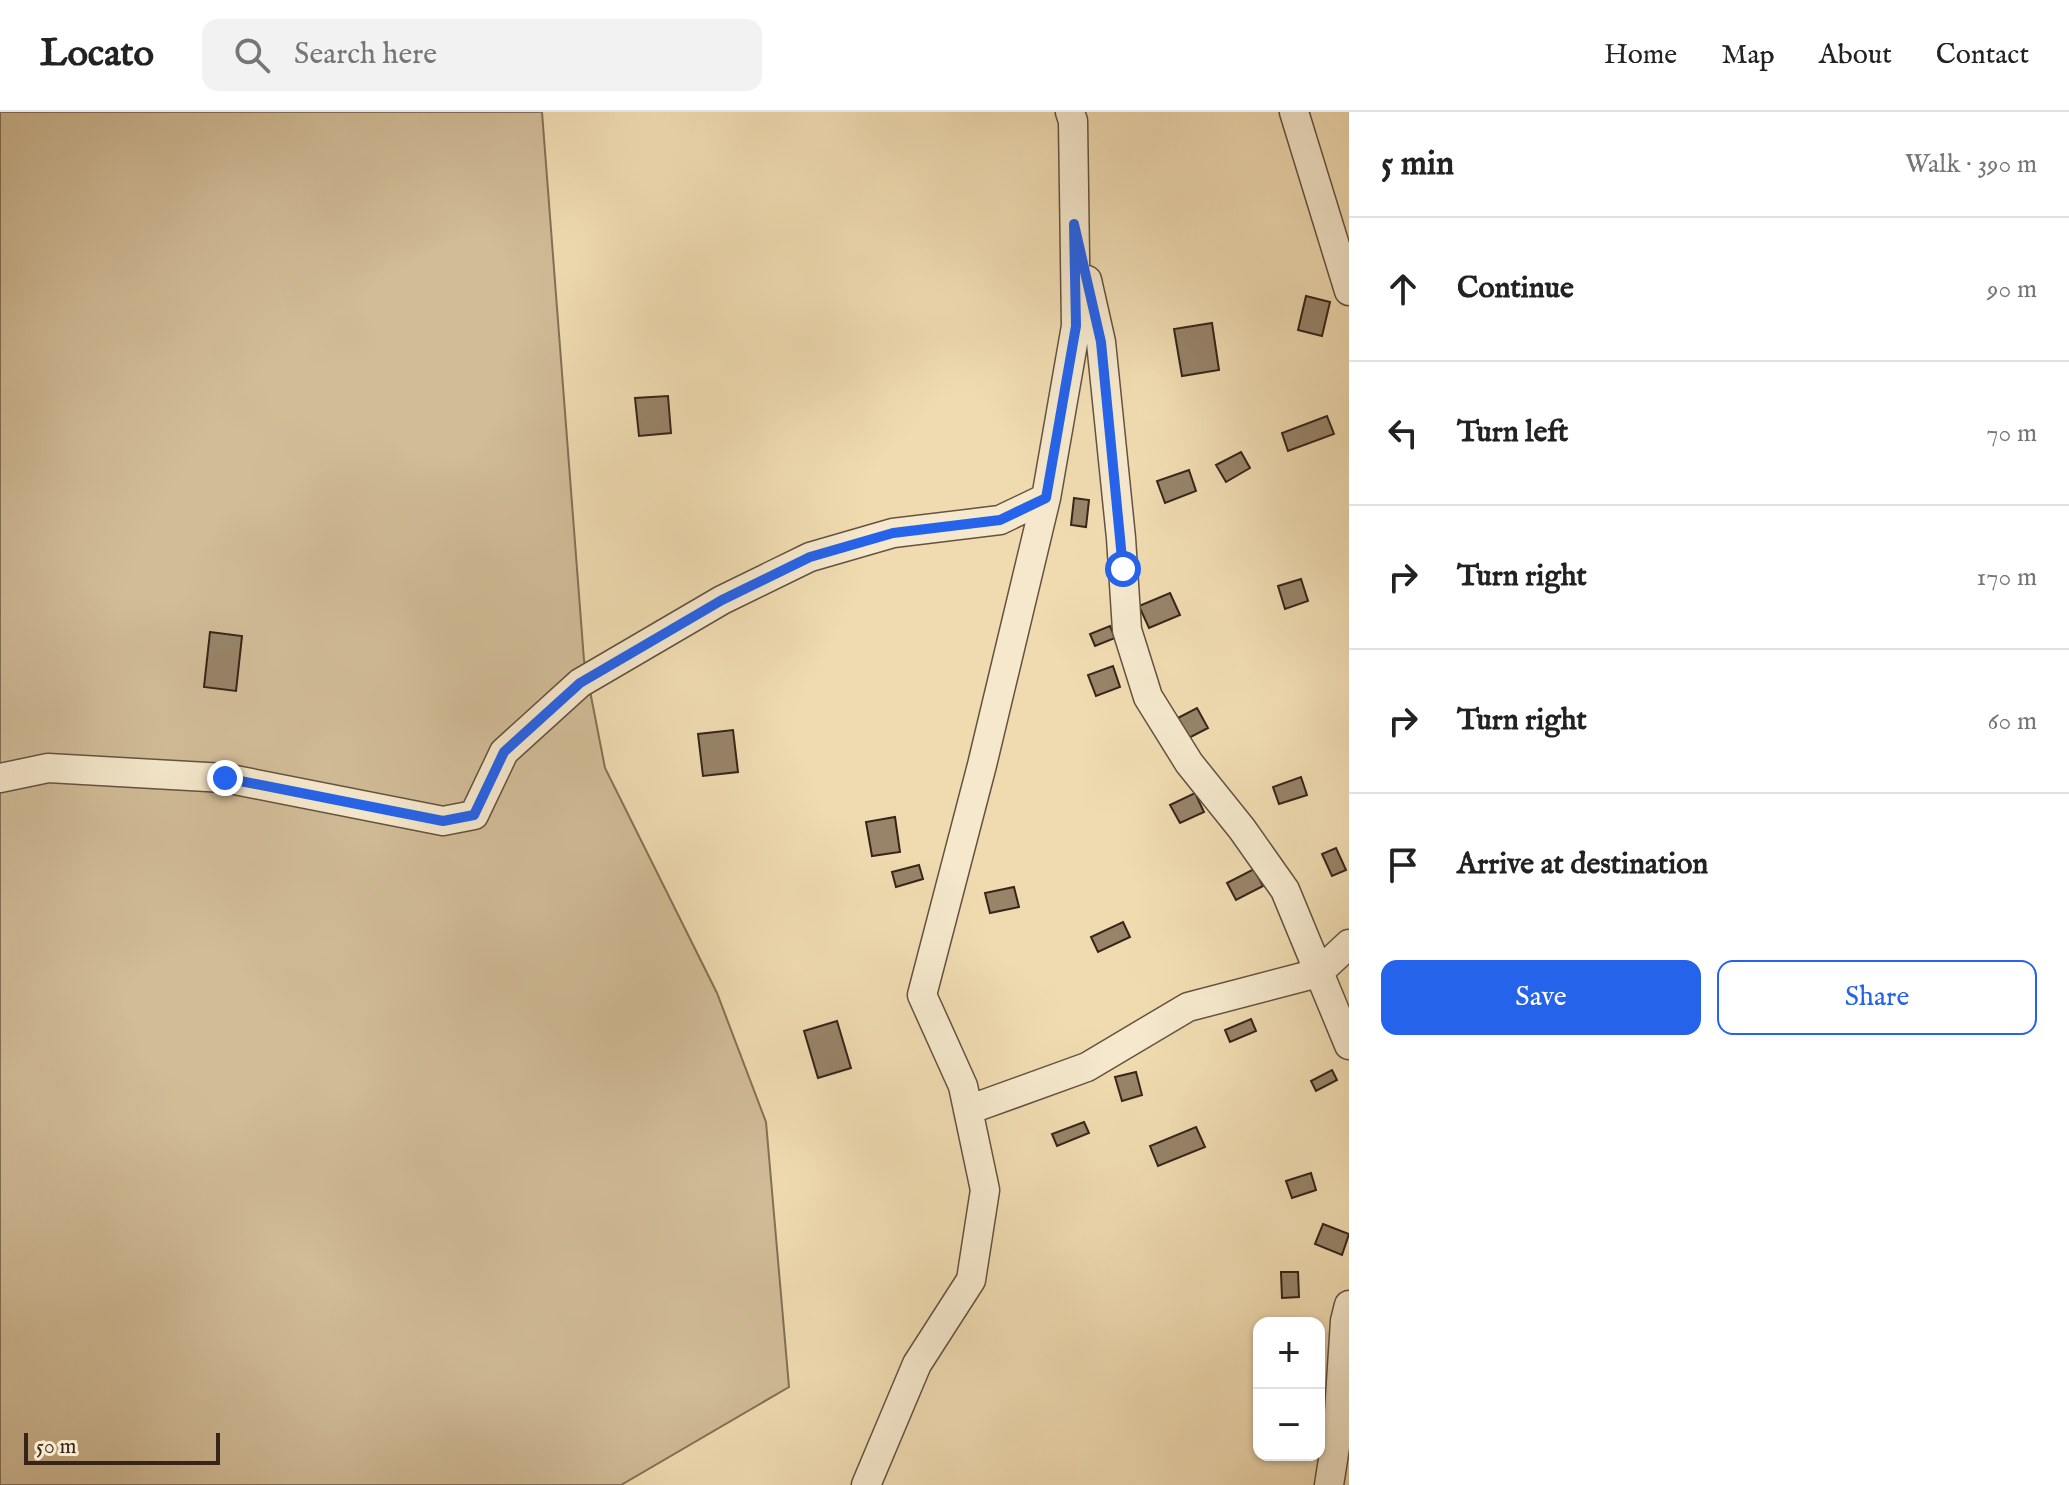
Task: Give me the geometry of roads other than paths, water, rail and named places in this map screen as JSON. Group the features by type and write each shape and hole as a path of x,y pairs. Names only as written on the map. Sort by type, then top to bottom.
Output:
{"street":[{"path":"866,1485 917,1364 971,1280 985,1190 963,1086 922,995 982,765 1046,498 1076,326 1073,121 1070,112"},
{"path":"1294,112 1349,291"},
{"path":"1074,224 1101,342 1127,630 1148,697 1189,763 1242,829 1285,890 1349,1045"},
{"path":"0,778 48,768 225,778 443,821 474,815 504,752 580,683 722,600 810,557 893,533 1000,520 1046,498"},
{"path":"968,1110 1087,1067 1188,1007 1318,973 1349,944"},
{"path":"1329,1485 1338,1428 1345,1321 1349,1305"}]}
